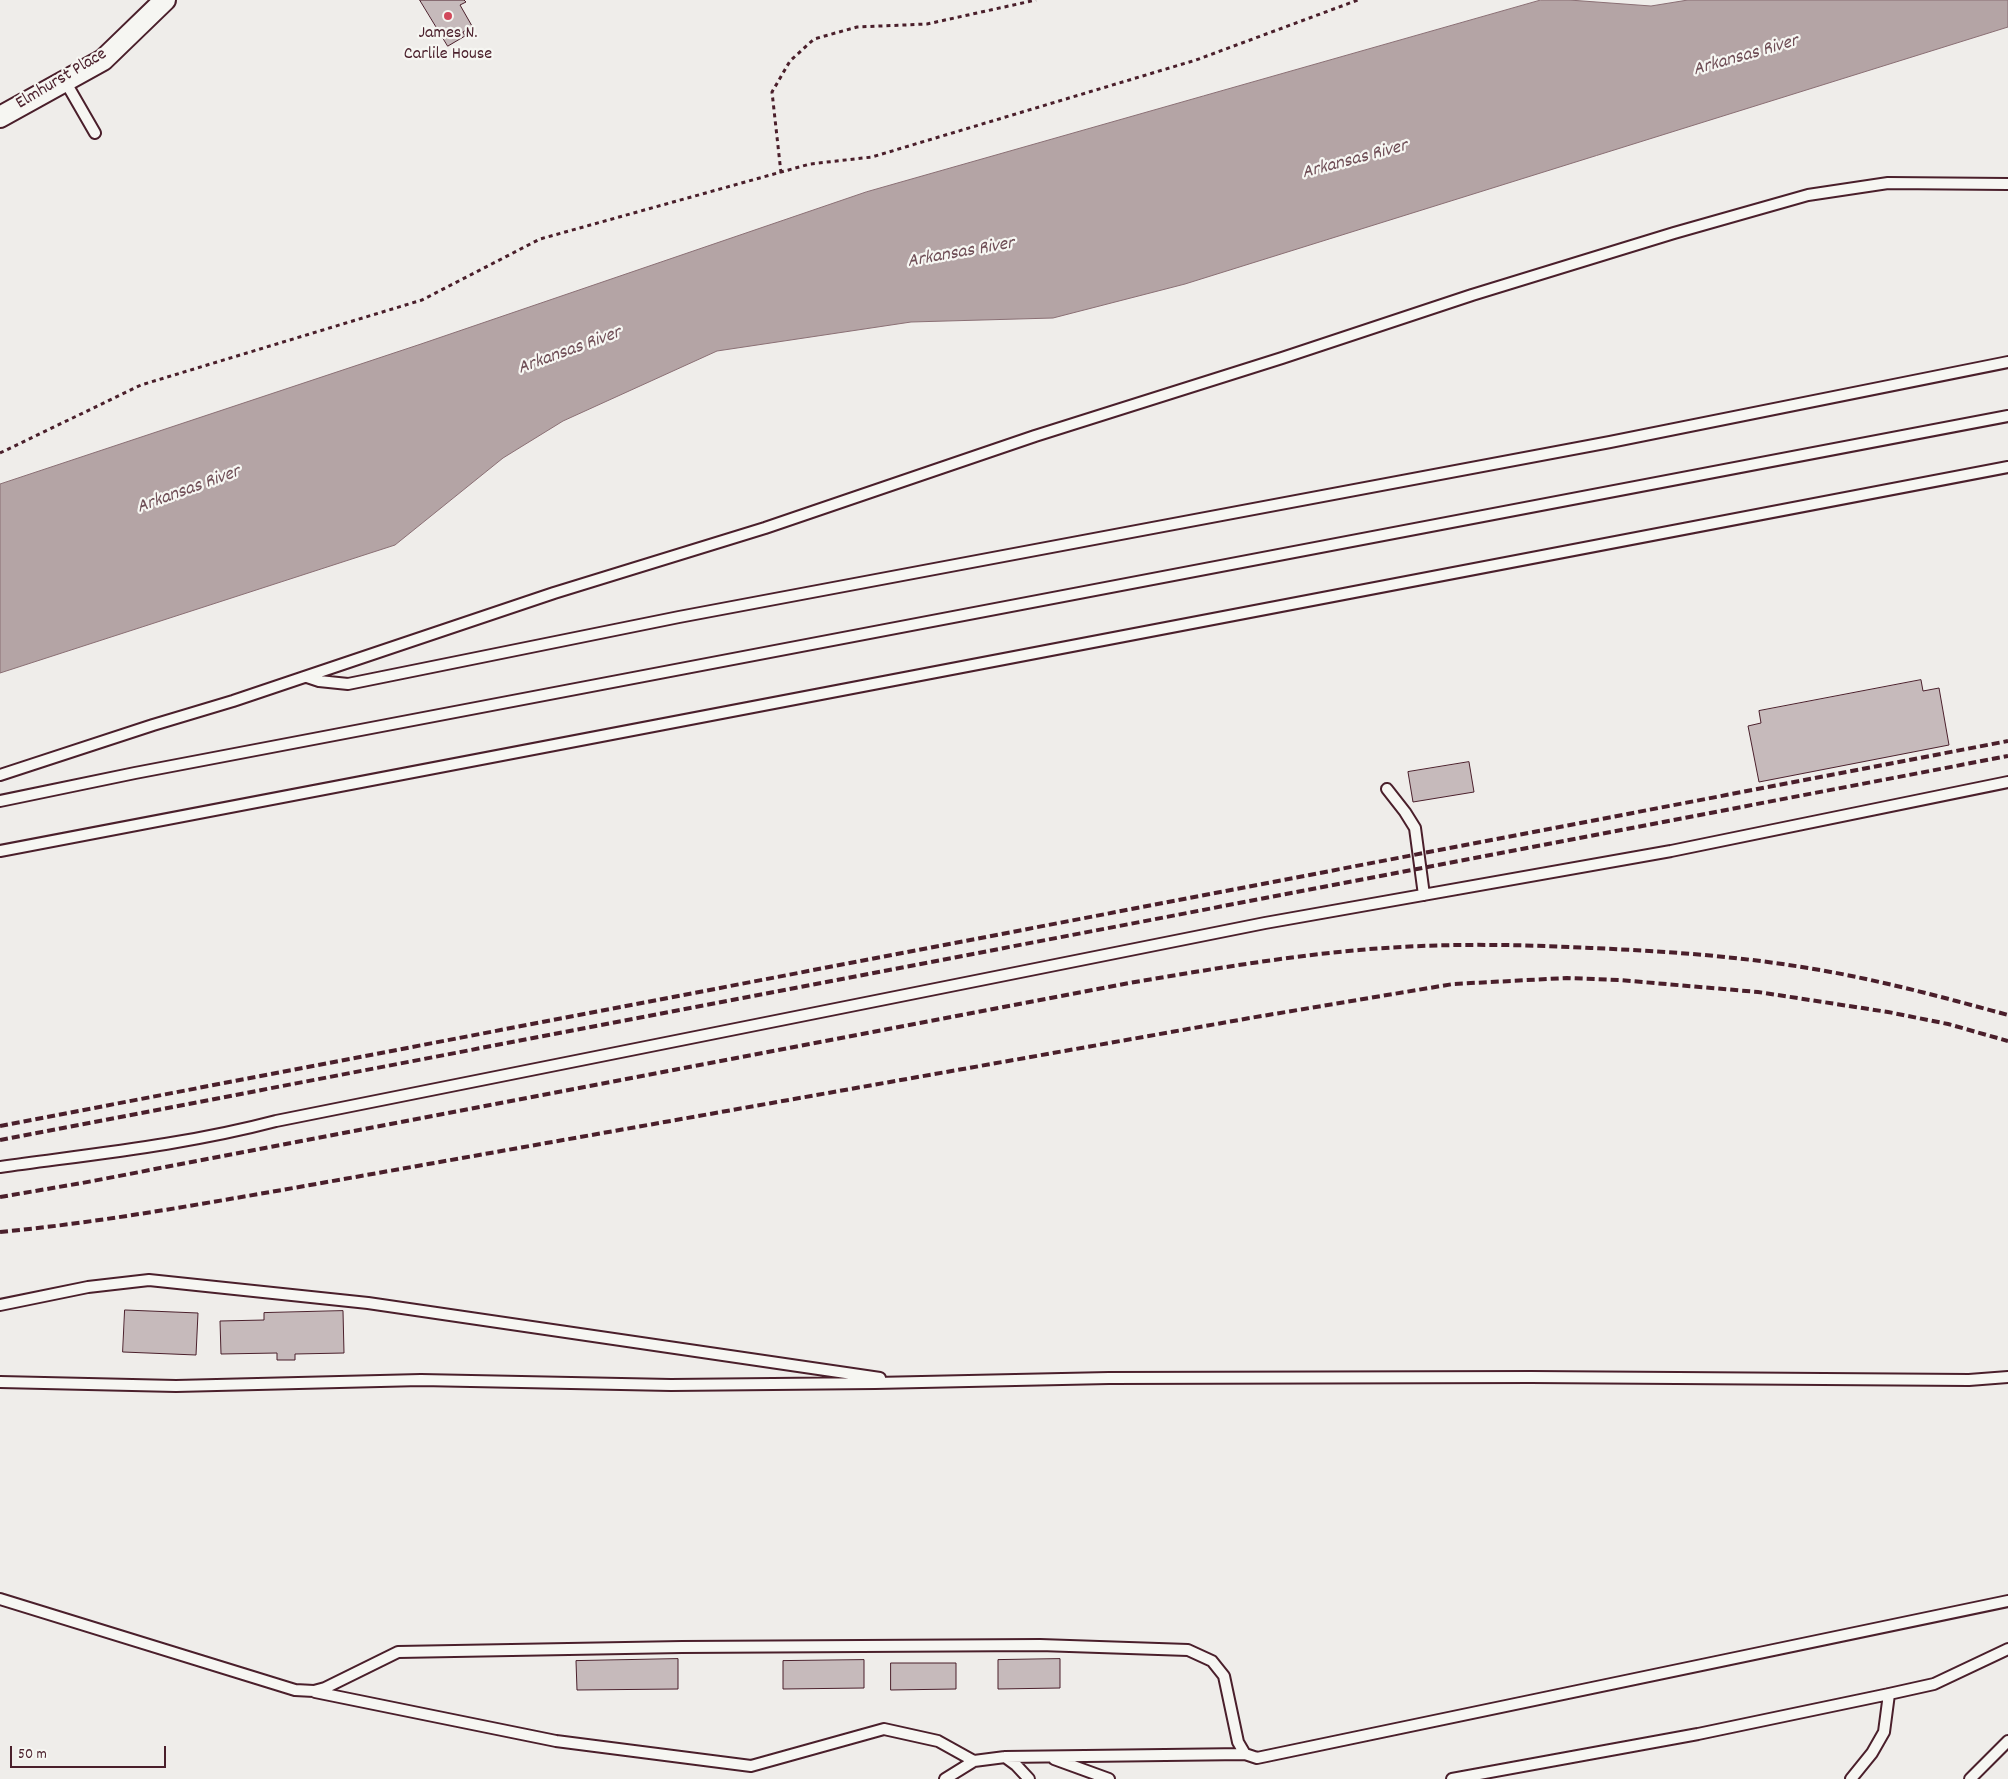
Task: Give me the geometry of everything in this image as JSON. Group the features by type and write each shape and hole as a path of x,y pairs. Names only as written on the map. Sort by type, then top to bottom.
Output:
{"street":[{"name":"Elmhurst Place","path":"0,117 103,60 161,1"}],"lane":[{"path":"65,81 95,133"},
{"path":"0,775 307,677 554,593 765,528 1035,436 1282,358 1472,295 1674,233 1808,196 1888,183 2008,184"},
{"path":"307,677 319,681 348,684 806,593 1620,440 2008,362"},
{"path":"0,801 135,773 2008,416"},
{"path":"0,851 2008,467"},
{"path":"0,1167 150,1148 227,1134 295,1117 1265,923 1671,851 2008,782"},
{"path":"1387,789 1415,828 1424,895"},
{"path":"0,1304 88,1287 158,1280 368,1303 768,1360 907,1383"},
{"path":"0,1382 176,1386 421,1380 671,1385 907,1383 1109,1378 1551,1377 1969,1380 2008,1377"},
{"path":"0,1599 295,1690 314,1692 556,1742 751,1766 884,1729 938,1741 974,1761"},
{"path":"945,1779 974,1761 1005,1757 1245,1754 1257,1758 2008,1601"},
{"path":"314,1692 398,1652 682,1647 1040,1645 1188,1650 1212,1661 1224,1676 1229,1695 1233,1726 1238,1742 1245,1754"},
{"path":"1452,1779 1698,1734 1934,1684 2008,1649"},
{"path":"1852,1779 1872,1753 1884,1732 1889,1694"},
{"path":"1970,1779 2008,1741"},
{"path":"1045,1756 1109,1779"},
{"path":"1005,1757 1016,1765 1029,1779"}],"path":[{"path":"782,172 772,92 790,61 814,39 857,27 927,24 1036,0"},
{"path":"0,453 141,385 422,300 540,239 810,164 872,156 1196,60 1358,0"}],"water":[{"name":"Arkansas River","path":"1541,0 1569,0 1651,6 1688,0 2008,0 2008,27 1185,284 1053,318 911,322 717,351 563,421 503,458 395,545 0,673 0,484 421,344 866,192"}],"building":[{"name":"James N. Carlile House","path":"420,0 464,0 466,2 460,5 472,26 463,32 465,36 448,46"},
{"path":"1921,680 1923,691 1939,688 1949,745 1759,782 1748,726 1761,723 1759,711"},
{"path":"1469,762 1474,792 1413,802 1408,772"},
{"path":"125,1310 198,1313 196,1355 123,1352"},
{"path":"343,1311 344,1353 295,1354 295,1360 277,1360 277,1353 221,1354 220,1321 264,1320 264,1313"},
{"path":"678,1659 678,1689 577,1690 576,1661"},
{"path":"1060,1659 1060,1688 998,1689 998,1660"},
{"path":"864,1660 864,1688 783,1689 783,1661"},
{"path":"891,1663 956,1663 956,1689 891,1690"}],"railway":[{"path":"0,1126 2008,741"},
{"path":"0,1140 2008,756"},
{"path":"0,1197 82,1183 1129,983 1273,960 1359,950 1417,946 1504,945 1645,951 1727,957 1859,977 2008,1015"},
{"path":"0,1232 106,1219 212,1202 1250,1018 1453,984 1567,978 1619,980 1758,992 1888,1012 1948,1024 2008,1041"}],"place":[{"name":"James N. Carlile House","path":"448,16"}]}
